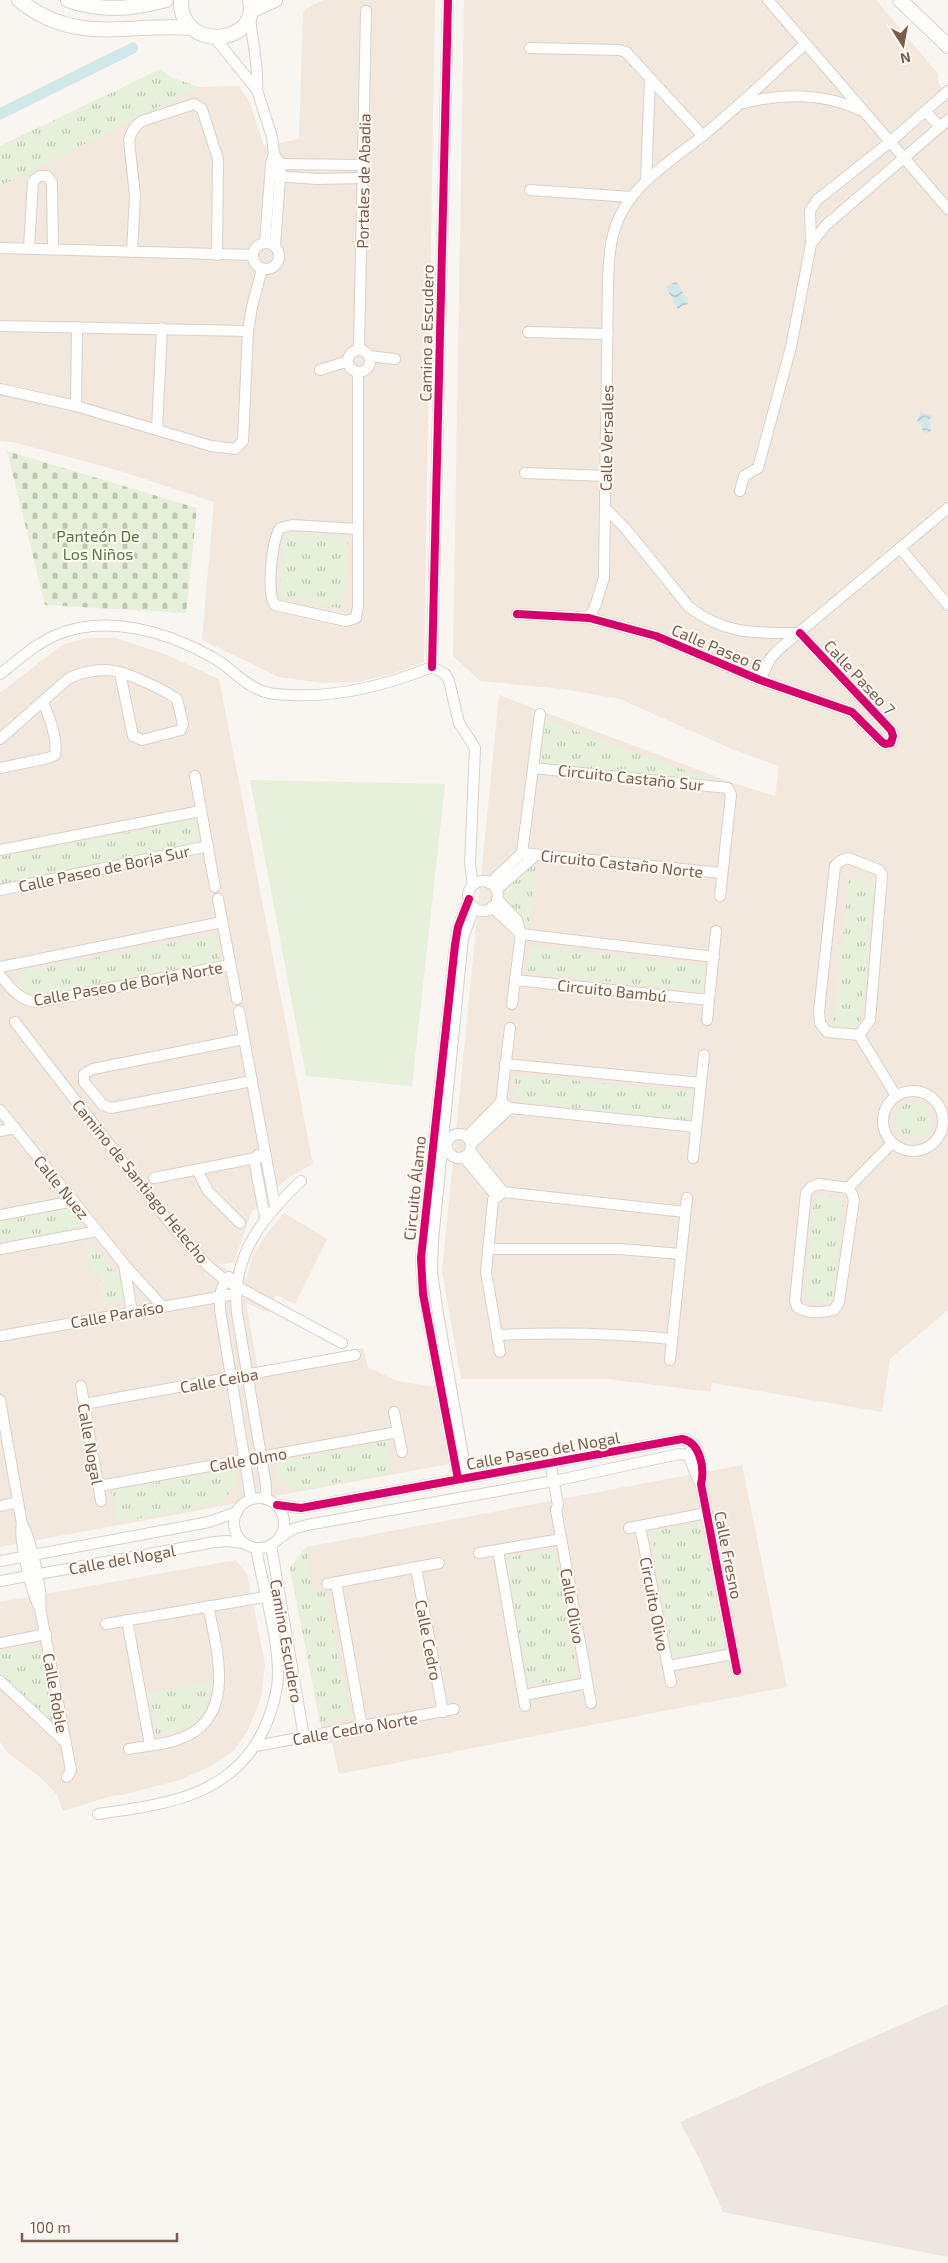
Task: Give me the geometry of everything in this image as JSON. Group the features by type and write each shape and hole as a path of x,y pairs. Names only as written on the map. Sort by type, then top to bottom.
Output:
{"main road":[{"path":"19,0 48,19 73,28 129,30 163,26 192,28"},
{"path":"68,0 112,8 166,0"},
{"path":"181,0 184,19 192,28 205,36 216,38 235,32 245,25 250,9 275,0"},
{"path":"900,0 948,46"}],"street":[{"name":"Camino a Escudero","path":"432,667 448,0"},
{"name":"Calle Versalles","path":"768,0 948,209"},
{"path":"250,9 252,43 258,70 257,90"},
{"name":"Portales de Abadia","path":"359,350 366,11"},
{"path":"216,38 257,90 269,121 275,160 274,211 270,244 280,255 276,265 262,269 255,263 253,255 259,245 270,244"},
{"name":"Calle Versalles","path":"800,633 739,631 712,622 689,607 625,528 606,509 606,476 610,249 616,225 631,197 646,181 741,104 805,44"},
{"path":"530,48 620,50 632,56 703,136"},
{"path":"646,181 650,78"},
{"path":"740,491 744,476 758,468 791,347 811,244 810,211 817,200 890,142 948,92"},
{"name":"Calle Versalles","path":"741,104 775,97 806,96 836,101 864,112"},
{"path":"132,252 135,196 130,135 137,124 142,121 192,104 198,105 202,110 218,159 217,255"},
{"path":"811,244 826,225 944,123 925,111"},
{"path":"275,160 302,164 363,165"},
{"path":"300,178 302,164"},
{"path":"30,248 33,181 38,176 47,176 52,183 53,249"},
{"path":"275,176 363,178"},
{"path":"530,190 631,197"},
{"path":"0,248 253,255"},
{"path":"0,388 76,406 219,447 235,449 241,444 244,435 248,331 262,269"},
{"path":"0,326 248,331"},
{"path":"76,406 77,327"},
{"path":"157,429 162,328"},
{"path":"528,332 608,334"},
{"path":"320,370 348,360 352,353 359,350 369,356 395,359"},
{"path":"348,360 350,368 358,372 368,368 369,356"},
{"path":"358,372 358,529 358,606 356,618 346,621 275,605 271,600 270,588 274,540 280,528 292,525 358,529"},
{"path":"525,473 606,476"},
{"path":"760,680 770,659 778,650 948,508"},
{"path":"588,618 596,604 604,577 606,509"},
{"path":"900,548 948,605"},
{"name":"Calle Paseo 6","path":"517,614 588,618 656,636 760,680 852,712 882,742 885,744 891,743"},
{"path":"0,674 54,636 73,629 107,625 148,632 188,645 214,657 235,675 268,693 334,695 375,686 432,667 445,674 449,681 459,723 475,748 470,864 472,885 468,894 471,903 483,910 522,853 540,714"},
{"name":"Calle Paseo 7","path":"800,633 891,730 893,736 891,743"},
{"path":"0,739 68,680 78,674 106,670 120,673 178,699 183,724 181,730 142,740 133,736 120,673"},
{"path":"852,712 863,700"},
{"path":"0,768 55,755 56,748 49,715 43,702"},
{"name":"Circuito Castaño Sur","path":"533,768 728,788 731,795 722,873"},
{"name":"Calle Paseo de Borja Sur","path":"195,776 216,887"},
{"path":"0,850 201,811"},
{"name":"Calle Paseo de Borja Sur","path":"0,890 208,846"},
{"name":"Circuito Castaño Norte","path":"522,853 722,873"},
{"path":"494,895 536,854"},
{"path":"848,858 879,870 882,875 870,1020 859,1035 827,1032 820,1024 819,1011 835,866 840,861 848,858"},
{"path":"720,896 722,873"},
{"path":"472,885 481,881 494,895 521,934 512,1004"},
{"name":"Calle Paseo de Borja Norte","path":"218,899 236,999"},
{"name":"Circuito Álamo","path":"463,1478 438,1341 421,1275 436,1109 454,945 458,927 471,903"},
{"name":"Circuito Álamo","path":"438,1341 432,1272 444,1125 464,938 471,903"},
{"name":"Calle Paseo de Borja Norte","path":"222,922 1,970 23,999 38,1002 230,965"},
{"path":"707,1020 716,931"},
{"path":"521,934 714,957"},
{"name":"Circuito Bambú","path":"515,980 709,1000"},
{"path":"239,1011 275,1206"},
{"name":"Camino de Santiago Helecho","path":"15,1022 173,1227 199,1257 235,1290 342,1343"},
{"path":"468,1147 501,1102 510,1028"},
{"path":"859,1035 896,1096"},
{"path":"244,1039 93,1069 84,1074 84,1082 103,1105 111,1108 252,1081"},
{"path":"693,1158 704,1054"},
{"path":"505,1064 701,1083"},
{"path":"904,1092 923,1092 938,1103 945,1112 946,1126 935,1142 918,1151 908,1151 892,1143 886,1136 883,1119 889,1102 904,1092"},
{"path":"501,1102 510,1108 696,1127"},
{"path":"500,1194 468,1147 460,1134 452,1136 447,1146 453,1156 468,1147 510,1108"},
{"name":"Circuito Álamo","path":"436,1109 452,1136"},
{"name":"Calle Nuez","path":"0,1110 124,1264 163,1307"},
{"path":"0,1131 15,1128"},
{"path":"848,1188 892,1143"},
{"path":"154,1178 254,1159 266,1153"},
{"name":"Circuito Álamo","path":"429,1179 453,1156"},
{"path":"254,1159 266,1218"},
{"path":"197,1170 208,1191 240,1223"},
{"path":"251,1499 220,1297 225,1280 240,1265 266,1218 275,1206 301,1181"},
{"path":"818,1184 848,1188 854,1200 839,1302 834,1310 824,1313 804,1311 797,1308 795,1300 806,1193 811,1187 818,1184"},
{"path":"500,1352 486,1272 493,1200 500,1194 685,1212"},
{"path":"670,1360 687,1198"},
{"path":"0,1215 74,1202"},
{"path":"0,1249 97,1231"},
{"path":"488,1249 619,1249 681,1254"},
{"name":"Calle Nuez","path":"124,1264 132,1312"},
{"path":"240,1265 235,1290 260,1457 266,1485 266,1499"},
{"name":"Calle Paraíso","path":"0,1336 220,1297 235,1290"},
{"path":"497,1335 559,1332 612,1333 672,1339"},
{"name":"Calle Ceiba","path":"84,1404 355,1355"},
{"name":"Calle Nogal","path":"81,1386 101,1502"},
{"name":"Calle Roble","path":"0,1400 2,1422 22,1524 27,1534 28,1555 33,1575 34,1598 40,1608 46,1634 71,1770 67,1777"},
{"path":"394,1412 402,1452"},
{"name":"Calle Olmo","path":"99,1486 398,1432"},
{"name":"Calle Paseo del Nogal","path":"276,1505 302,1508 682,1439 694,1445"},
{"path":"688,1455 694,1445"},
{"name":"Calle Fresno","path":"694,1445 702,1472 701,1484"},
{"name":"Calle Paseo del Nogal","path":"281,1537 293,1529 307,1525 550,1481 679,1454 688,1455"},
{"name":"Calle Fresno","path":"688,1455 701,1484 736,1671"},
{"name":"Calle Olivo","path":"547,1462 552,1506 556,1510 591,1703"},
{"path":"251,1499 266,1499 281,1510 285,1523 281,1537 271,1545 256,1548 244,1543 235,1529 237,1512 245,1502 251,1499"},
{"path":"0,1506 18,1502"},
{"name":"Calle del Nogal","path":"0,1561 210,1522 237,1512"},
{"path":"629,1528 707,1514"},
{"name":"Circuito Olivo","path":"640,1526 671,1682"},
{"path":"480,1553 560,1539"},
{"name":"Calle del Nogal","path":"0,1581 215,1542 244,1543"},
{"name":"Camino Escudero","path":"271,1545 304,1737"},
{"name":"Camino Escudero","path":"98,1814 141,1808 202,1792 227,1777 256,1746 270,1714 278,1682 277,1656 256,1548"},
{"path":"498,1550 525,1701 587,1683"},
{"path":"362,1728 332,1583 439,1563"},
{"name":"Calle Cedro","path":"416,1568 443,1712"},
{"path":"106,1624 266,1597"},
{"path":"129,1749 177,1740 188,1736 204,1722 215,1704 220,1686 220,1667 208,1606"},
{"path":"127,1620 150,1745"},
{"path":"0,1643 46,1634"},
{"path":"668,1666 733,1654"},
{"path":"0,1681 66,1743"},
{"name":"Calle Cedro Norte","path":"256,1746 362,1728 454,1709"}],"shaded area":[{"path":"323,0 435,0 424,662 360,682 322,683 279,677 202,640 214,502 117,470 17,443 0,441 0,146 161,69 170,77 199,87 239,86 250,103 264,146 299,139 303,13 307,8"},
{"path":"464,0 876,0 938,74 938,83 948,95 948,1310 890,1359 882,1412 712,1383 711,1392 608,1379 461,1379 442,1272 499,695 736,784 775,796 779,766 734,750 620,699 564,689 480,681 453,656"},
{"path":"87,638 115,638 165,654 219,679 313,1164 289,1177 252,1211 234,1262 216,1263 246,1279 253,1255 267,1233 284,1213 327,1239 295,1304 276,1295 269,1313 246,1303 258,1369 363,1348 368,1367 397,1381 434,1387 449,1464 0,1547 0,693 62,645"},
{"path":"742,1465 787,1687 339,1774 332,1743 327,1744 320,1723 290,1568 306,1547"},
{"path":"236,1560 247,1574 265,1664 261,1698 247,1732 234,1750 213,1765 180,1780 112,1796 63,1811 57,1795 40,1777 8,1753 0,1742 0,1602"},
{"path":"948,2004 948,2257 723,2212 698,2156 680,2122"}],"green space":[{"path":"161,69 170,77 199,87 0,186 0,146"},
{"name":"Panteón De Los Niños","path":"7,451 197,508 186,613 45,605"},
{"path":"284,534 348,537 344,609 279,596"},
{"path":"544,720 721,783 540,763"},
{"path":"250,780 445,784 412,1086 306,1076"},
{"path":"194,820 198,846 0,885 0,857"},
{"path":"537,861 529,930 506,901 505,894 510,883"},
{"path":"855,877 870,882 874,889 860,1027 846,1030 833,1026 849,881"},
{"path":"215,935 220,961 33,997 20,985 18,972"},
{"path":"531,946 706,966 703,992 528,972"},
{"path":"516,1075 693,1092 689,1121 513,1101"},
{"path":"913,1103 920,1104 926,1108 930,1114 930,1128 926,1134 920,1138 913,1139 906,1138 900,1134 896,1128 895,1121 896,1114 900,1108 906,1104"},
{"path":"820,1195 839,1197 843,1202 832,1299 829,1302 807,1300 805,1296 814,1200"},
{"path":"67,1209 81,1227 0,1242 0,1222"},
{"path":"86,1243 91,1243 121,1281 124,1300 104,1304 99,1274 91,1275"},
{"path":"388,1441 393,1472 296,1490 277,1478 274,1463"},
{"path":"233,1468 236,1482 223,1503 118,1522 111,1491"},
{"path":"700,1523 724,1648 674,1658 650,1532"},
{"path":"306,1547 313,1593 325,1590 350,1716 320,1723 290,1568"},
{"path":"551,1550 556,1555 577,1673 575,1677 532,1685 528,1684 505,1564 506,1558"},
{"path":"34,1646 40,1652 54,1726 0,1674 0,1652"},
{"path":"210,1682 210,1694 207,1704 196,1720 178,1730 156,1734 149,1693"}],"water":[{"path":"676,281 689,303 678,309 666,287"},
{"path":"921,412 932,416 929,421 932,429 929,433 923,432 921,424 917,421"}],"waterway":[{"path":"0,114 133,48"}],"cycle path":[{"path":"432,667 448,0"},
{"path":"517,614 589,618 656,636 760,680 852,712 882,742 885,744 891,743 893,736 891,730 800,633"},
{"path":"458,1479 423,1294 421,1258 455,945 458,927 469,899"},
{"path":"277,1505 301,1508 682,1439 688,1441 697,1450 700,1457 701,1484 737,1671"}]}
